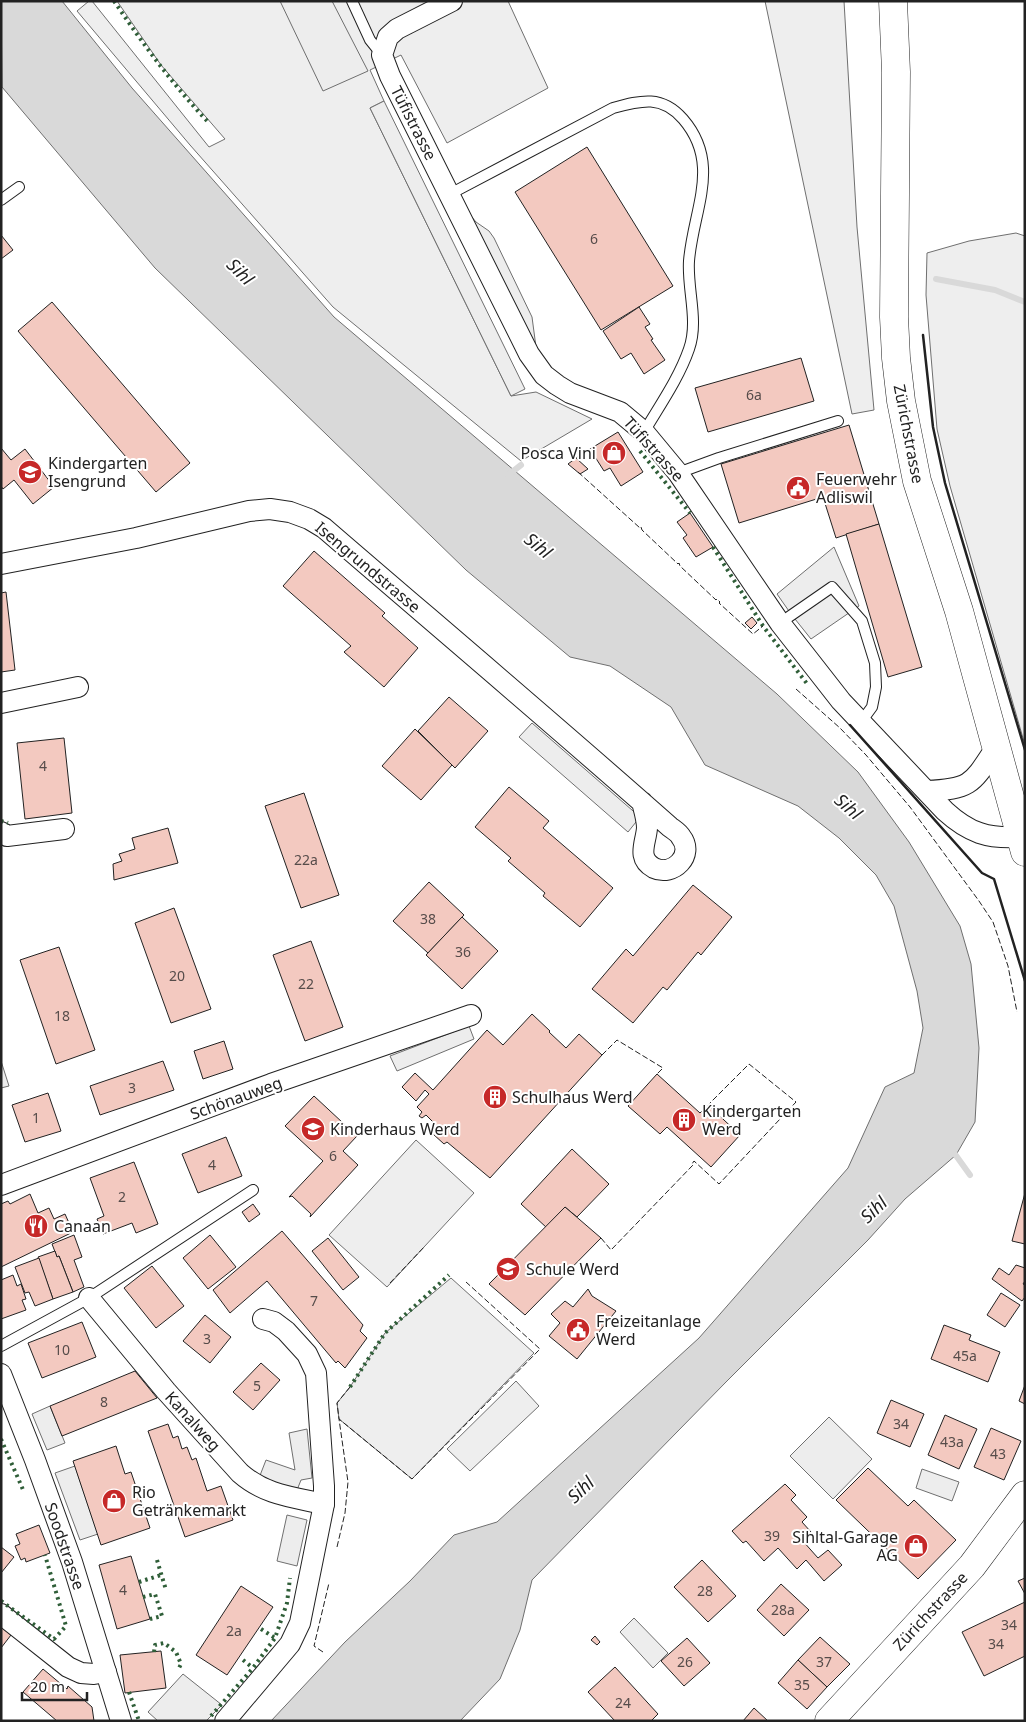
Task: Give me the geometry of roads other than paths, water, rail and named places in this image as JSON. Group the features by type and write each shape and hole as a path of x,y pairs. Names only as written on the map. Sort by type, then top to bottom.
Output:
{"main road":[{"name":"Zürichstrasse","path":"893,1 896,72 894,317 901,401 917,481 959,611 995,749 1023,844"},
{"name":"Zürichstrasse","path":"829,1721 972,1566 1025,1495"}],"street":[{"path":"382,55 388,37 397,29 452,1"},
{"name":"Tüfistrasse","path":"382,55 390,76 529,354 544,375 570,393 620,412 644,432 678,473 836,706 861,722 960,824 984,834 1023,844"},
{"name":"Isengrundstrasse","path":"1,564 136,538 249,511 270,509 290,512 309,519 324,528 642,802"},
{"path":"1,703 78,687"},
{"path":"927,791 962,787 970,783 979,774 995,749"},
{"path":"1,832 6,836 64,829"},
{"name":"Schönauweg","path":"1,1185 271,1084 471,1015"},
{"name":"Kanalweg","path":"89,1298 166,1391 253,1485 269,1492 324,1504"},
{"path":"225,1721 290,1644 300,1623 324,1504 316,1373 307,1354 286,1331 274,1322 263,1320"},
{"name":"Soodstrasse","path":"1,1374 69,1553 121,1721"},
{"path":"1,1614 68,1667 81,1673 94,1674 106,1672"}],"lane":[{"path":"352,1 370,40 382,55"},
{"path":"450,194 614,108 634,102 650,101 664,104 674,110 688,126 699,143 704,166 700,203 691,243 689,271 693,325 692,337 689,349 672,385 644,432"},
{"path":"1,200 19,187"},
{"path":"678,473 719,458 838,421"},
{"path":"780,624 832,588 862,621 875,664 876,687 872,706 861,722"},
{"path":"1,1346 89,1298 253,1190"}],"water":[{"name":"Sihl","path":"1,1 62,1 132,88 334,317 777,694 858,772 909,842 960,926 971,964 979,1048 975,1122 956,1155 905,1199 868,1240 532,1580 520,1630 500,1679 460,1721 271,1721 345,1642 410,1581 454,1535 497,1522 699,1338 848,1168 885,1087 914,1073 923,1028 917,991 894,906 876,875 839,838 798,806 705,765 671,707 610,666 570,657 466,570 155,268 2,87"}],"waterway":[{"path":"936,279 995,290 1025,302"},
{"path":"508,475 521,465"},
{"path":"952,1150 970,1175"}],"place":[{"name":"Posca Vini","path":"614,453"},
{"name":"Kindergarten Isengrund","path":"30,472"},
{"name":"Feuerwehr Adliswil","path":"798,488"},
{"name":"Schulhaus Werd","path":"495,1097"},
{"name":"Kindergarten Werd","path":"684,1120"},
{"name":"Kinderhaus Werd","path":"313,1129"},
{"name":"Canaan","path":"36,1226"},
{"name":"Schule Werd","path":"508,1269"},
{"name":"Freizeitanlage Werd","path":"578,1330"},
{"name":"Rio Getränkemarkt","path":"114,1501"},
{"name":"Sihltal-Garage AG","path":"916,1546"}]}
